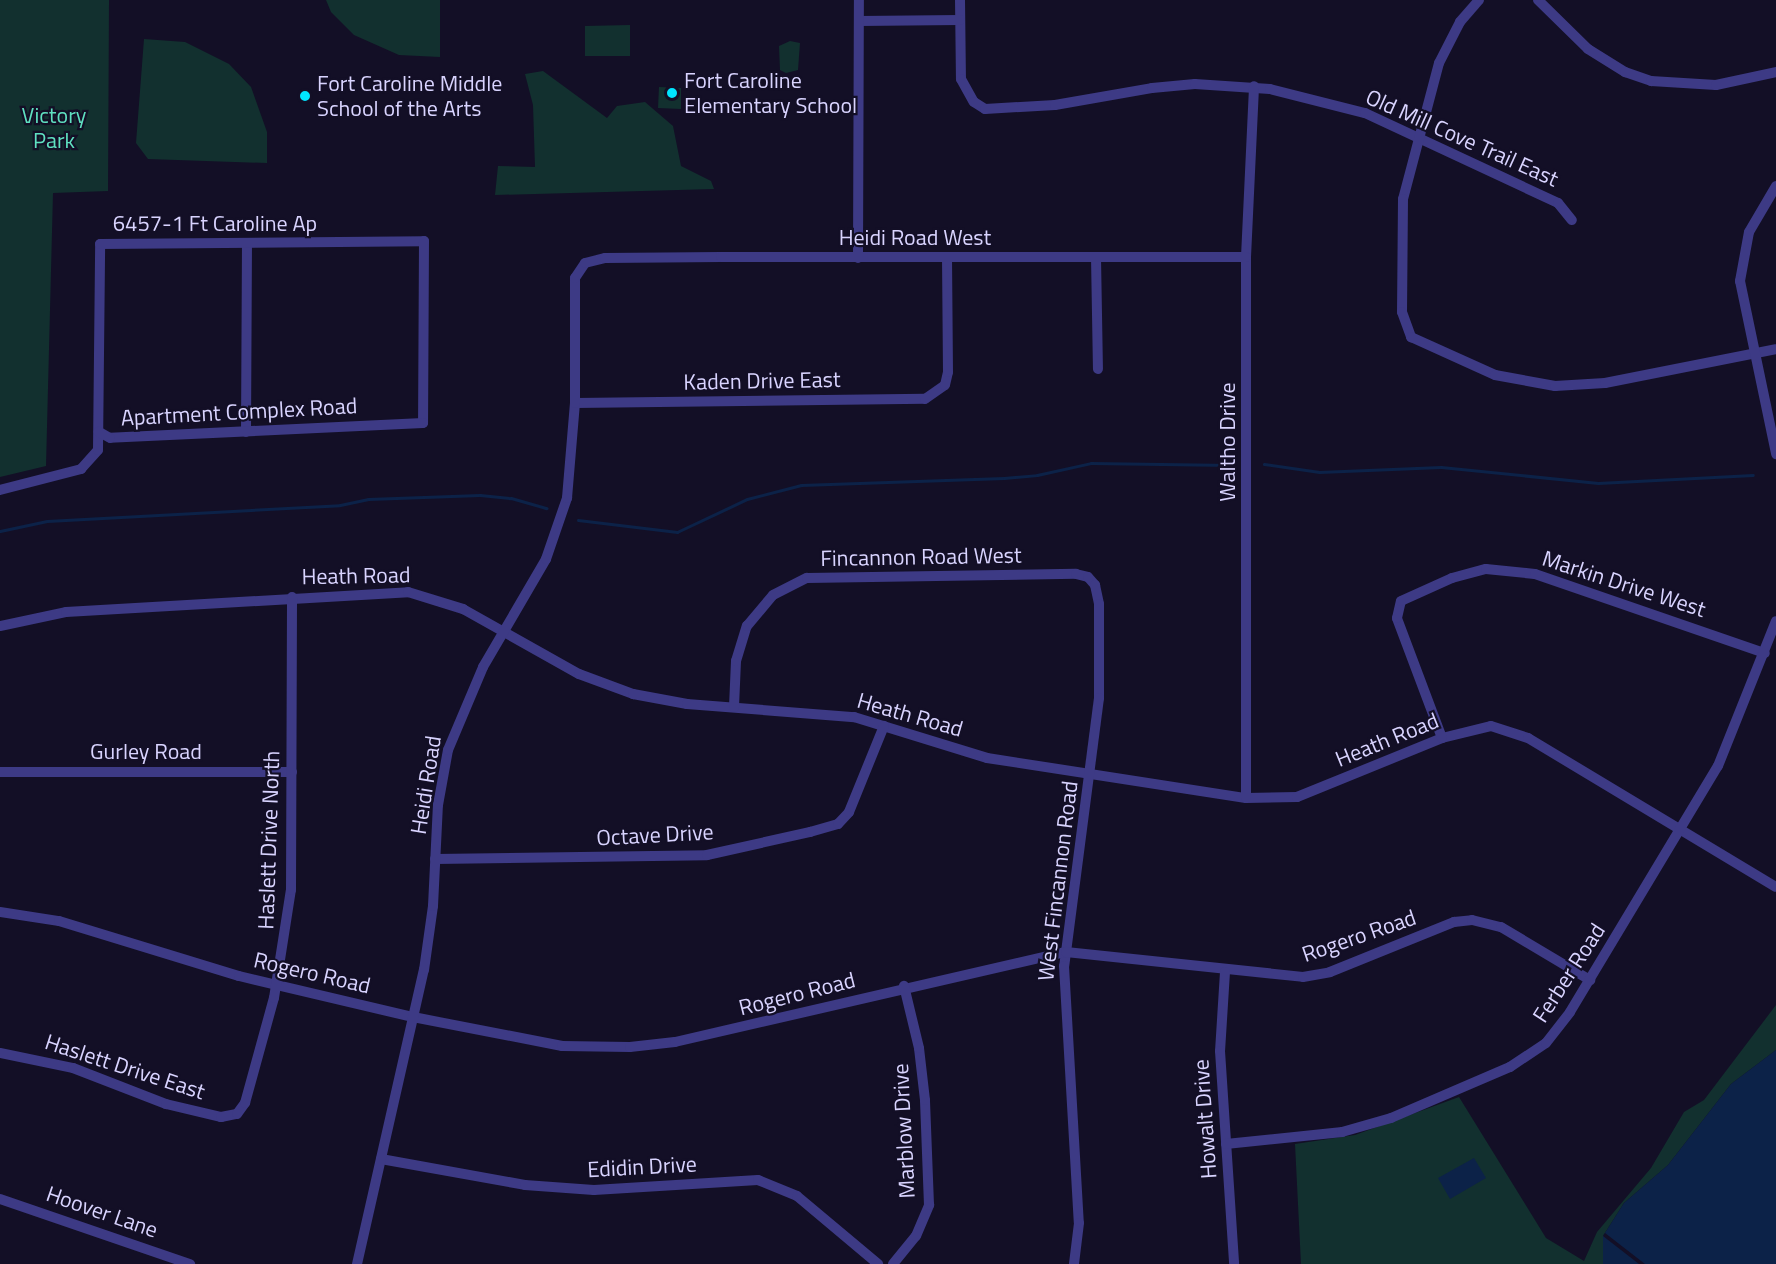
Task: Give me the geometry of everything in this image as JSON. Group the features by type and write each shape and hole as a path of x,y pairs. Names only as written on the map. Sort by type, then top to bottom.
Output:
{"street":[{"path":"858,258 859,0"},
{"path":"859,21 960,20 960,0"},
{"path":"1479,0 1449,41 1435,77 1401,212 1402,312 1411,337 1495,375 1555,386 1605,383 1776,349"},
{"path":"1538,0 1588,49 1625,72 1650,81 1716,85 1776,72"},
{"name":"Old Mill Cove Trail East","path":"960,20 961,79 974,102 993,111 1055,105 1152,88 1254,86 1365,113 1558,203 1572,220"},
{"name":"Waltho Drive","path":"1246,798 1246,257 1254,86"},
{"path":"1776,186 1749,232 1742,255 1740,281 1776,454"},
{"name":"6457-1 Ft Caroline Ap","path":"99,432 100,244 424,241 423,335"},
{"path":"246,432 247,244"},
{"path":"1096,257 1098,369"},
{"name":"Heidi Road West","path":"585,264 605,258 1246,257"},
{"name":"Kaden Drive East","path":"575,403 925,399 945,386 948,372 947,258"},
{"name":"Heidi Road","path":"357,1264 429,938 438,805 450,743 459,716 503,632 546,559 560,522 570,482 575,403 575,278 585,264"},
{"name":"Apartment Complex Road","path":"0,490 81,469 99,450 99,432 110,438 423,423 423,335"},
{"name":"Markin Drive West","path":"1442,738 1398,627 1397,611 1401,601 1452,578 1486,569 1509,569 1563,581 1765,652"},
{"name":"Fincannon Road West","path":"734,707 736,661 747,626 773,595 807,578 1064,574 1088,578"},
{"name":"West Fincannon Road","path":"1074,1264 1079,1223 1064,982 1090,776 1100,651 1099,596 1088,578"},
{"name":"Heath Road","path":"0,626 66,612 408,592 463,609 579,674 609,686 687,704 854,717 987,758 1090,776 1246,798 1297,797 1442,738 1478,728 1509,730 1573,764 1680,831 1776,887"},
{"name":"Haslett Drive North","path":"237,1114 245,1103 276,984 291,890 292,597"},
{"name":"Ferber Road","path":"1227,1144 1342,1132 1391,1118 1510,1067 1546,1043 1590,980 1680,831 1730,741 1776,621"},
{"name":"Octave Drive","path":"435,859 707,855 838,824 849,812 884,726"},
{"name":"Gurley Road","path":"0,772 292,772"},
{"name":"Rogero Road","path":"0,912 59,921 191,962 276,984 413,1017 545,1045 630,1047 745,1028 904,986 1066,952 1225,972 1303,977 1340,968 1454,922 1480,920 1501,927 1590,980"},
{"name":"Howalt Drive","path":"1225,972 1220,1051 1234,1264"},
{"name":"Marblow Drive","path":"893,1264 924,1221 930,1186 919,1048 904,986"},
{"name":"Haslett Drive East","path":"0,1053 73,1068 166,1104 221,1117 237,1114"},
{"name":"Edidin Drive","path":"381,1160 525,1185 594,1190 758,1180 797,1196 878,1264"},
{"name":"Hoover Lane","path":"0,1199 190,1264"}],"green space":[{"name":"Victory Park","path":"0,0 109,0 108,191 53,193 46,466 0,477"},
{"path":"326,0 440,0 440,57 399,55 354,35 331,12"},
{"path":"630,25 630,56 585,56 585,26"},
{"path":"144,39 185,42 229,64 251,87 267,132 267,163 148,159 136,143"},
{"path":"790,41 800,43 798,70 786,73 780,70 779,46"},
{"path":"543,71 607,118 617,106 645,102 673,126 681,166 711,181 714,189 495,195 498,166 535,167 533,105 525,74"},
{"path":"659,87 681,88 681,109 658,108"},
{"path":"1776,1005 1776,1050 1731,1084 1668,1165 1624,1203 1603,1236 1603,1264 1301,1264 1295,1144 1355,1135 1459,1097 1546,1238 1584,1261 1597,1232 1651,1168 1684,1112 1704,1100"}],"water":[{"path":"1776,1050 1776,1264 1603,1264 1603,1236 1624,1203 1668,1165 1731,1084"},
{"path":"1474,1158 1486,1178 1450,1199 1438,1178"}],"pier":[{"path":"1605,1233 1645,1264 1639,1264 1603,1236"}],"waterway":[{"path":"578,520 677,532 747,499 801,485 1004,478 1037,475 1091,463 1231,465"},
{"path":"1264,464 1319,472 1441,467 1598,483 1753,475"},
{"path":"0,531 47,521 340,505 368,499 480,495 511,498 547,508"}],"place":[{"name":"Fort Caroline Elementary School","path":"672,93"},
{"name":"Fort Caroline Middle School of the Arts","path":"305,96"}]}
